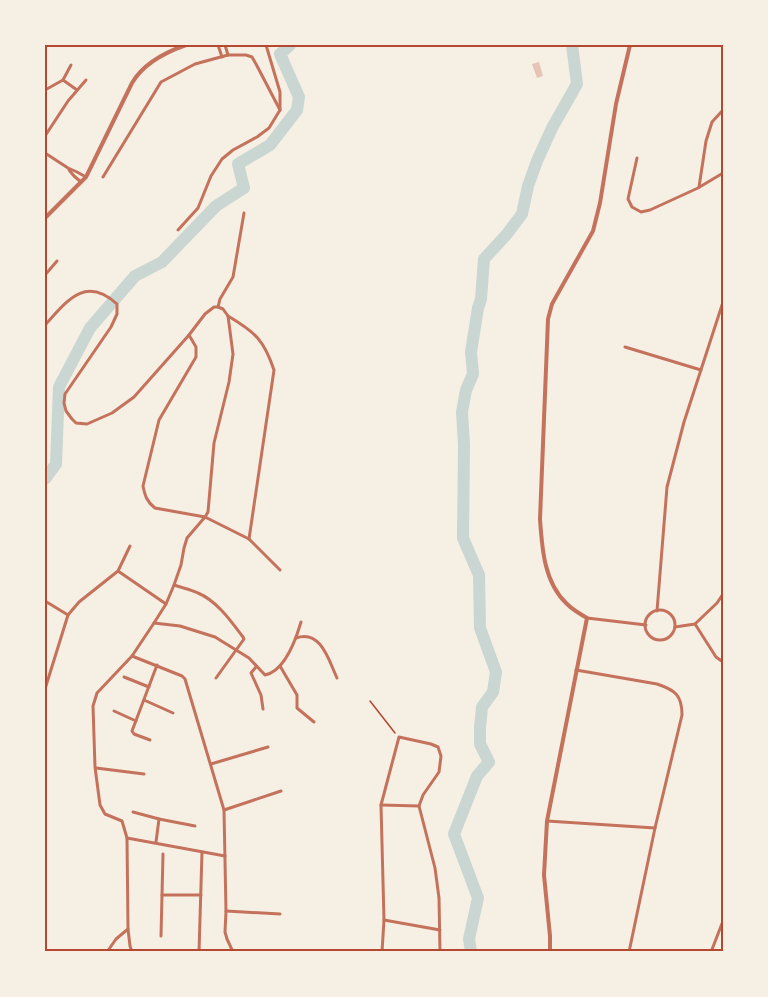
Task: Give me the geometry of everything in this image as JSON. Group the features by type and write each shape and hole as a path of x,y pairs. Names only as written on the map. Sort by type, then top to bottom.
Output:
{"street":[{"path":"45,218 86,177 136,76 156,59 186,45"},
{"path":"218,45 222,57"},
{"path":"225,45 228,55"},
{"path":"178,230 198,208 211,176 222,159 269,128 280,110 280,92 267,45"},
{"path":"630,45 616,104 600,203 593,231 552,304 548,319 540,519 547,572 565,603 586,618 646,625"},
{"path":"103,177 161,81 195,64 228,55 252,57 280,110"},
{"path":"45,90 63,80 71,65"},
{"path":"63,80 78,90"},
{"path":"45,136 68,101 86,80"},
{"path":"698,188 706,141 712,122 723,110"},
{"path":"45,153 86,177"},
{"path":"637,158 628,199 632,207 641,212 698,188 723,173"},
{"path":"68,168 82,183"},
{"path":"218,307 233,277 244,213"},
{"path":"45,275 57,261"},
{"path":"45,325 75,296 85,291 94,290 108,296 117,304 117,314 111,327 65,394 66,411 76,423 85,424 112,412 131,399 206,314 214,308 223,309 228,316 259,339 268,352 274,370 249,539"},
{"path":"657,611 667,487 684,422 723,302"},
{"path":"132,952 128,929 128,838 122,821 105,814 101,808 95,768 92,710 97,693 132,656 166,604 181,565 187,538 205,517 209,506 214,443 229,382 233,354 228,316"},
{"path":"189,335 196,347 196,357 159,420 143,486 148,503 155,508 205,517 249,539 280,570"},
{"path":"625,347 701,370"},
{"path":"45,689 68,615 118,571 130,546"},
{"path":"118,571 166,604"},
{"path":"174,585 197,592 208,599 229,617 244,638 216,678"},
{"path":"675,627 695,624 723,594"},
{"path":"45,601 68,615"},
{"path":"662,610 670,614 675,622 671,635 662,640 649,634 646,625 649,616 657,611 662,610"},
{"path":"550,952 544,875 547,821 586,618"},
{"path":"154,623 180,626 215,637 249,658 265,675 280,666 296,638 301,622"},
{"path":"695,624 716,657 723,662"},
{"path":"296,638 302,636 312,638 321,645 337,678"},
{"path":"132,656 185,679 224,810 226,935 234,952"},
{"path":"150,740 132,733 157,665"},
{"path":"257,666 251,674 261,695 263,709"},
{"path":"280,666 297,695 297,708 314,722"},
{"path":"576,670 670,688 678,695 682,703 682,715 629,952"},
{"path":"124,677 150,687"},
{"path":"144,700 173,713"},
{"path":"114,711 136,721"},
{"path":"382,952 384,920 381,805 399,737 438,747 441,756 439,772 423,795 419,806 435,868 439,898 440,952"},
{"path":"211,764 268,747"},
{"path":"95,768 144,774"},
{"path":"224,810 281,790"},
{"path":"381,805 419,806"},
{"path":"133,812 195,826"},
{"path":"156,842 159,819"},
{"path":"547,821 655,828"},
{"path":"128,838 225,856"},
{"path":"199,952 202,852"},
{"path":"161,936 163,854"},
{"path":"162,895 201,895"},
{"path":"226,911 280,914"},
{"path":"384,920 440,930"},
{"path":"711,952 723,921"},
{"path":"107,952 116,939 128,929"}],"path":[{"path":"370,701 399,737"}],"building":[{"path":"539,62 543,76 537,78 532,64"}],"waterway":[{"path":"45,479 56,464 59,387 90,328 135,276 162,262 216,206 244,188 238,164 270,145 297,110 299,97 280,54 290,45"},
{"path":"471,952 469,939 478,898 454,834 477,776 489,762 480,744 480,728 482,707 493,692 496,672 480,628 479,575 463,538 462,412 466,390 473,374 471,352 481,299 484,259 522,214 528,186 537,161 552,128 577,84 572,45"}]}
